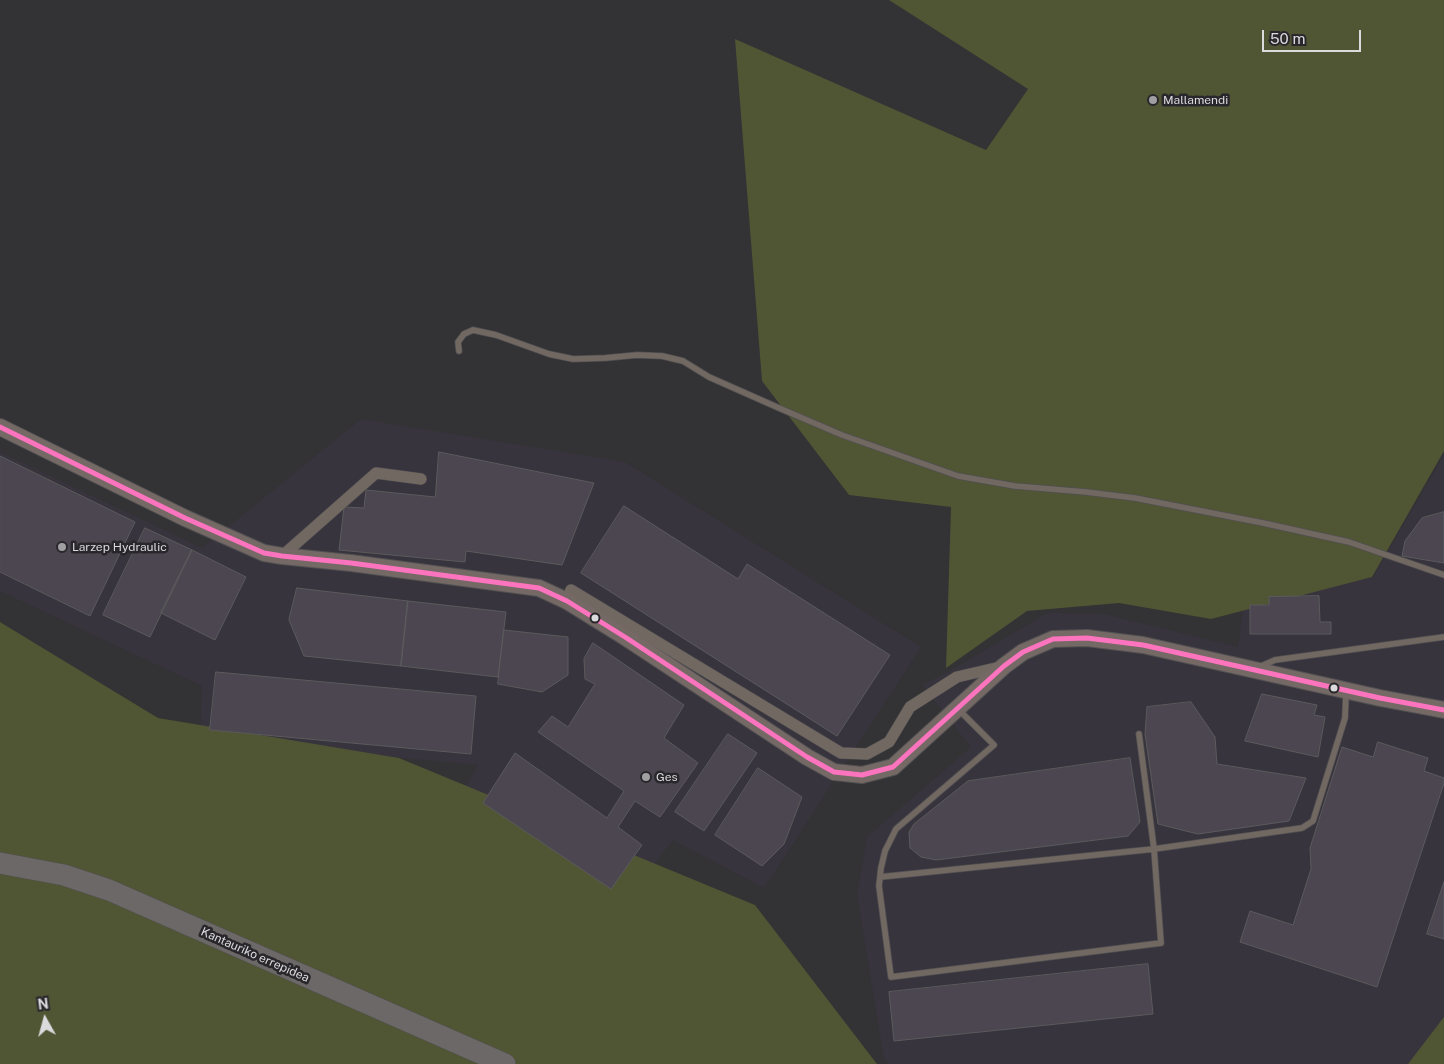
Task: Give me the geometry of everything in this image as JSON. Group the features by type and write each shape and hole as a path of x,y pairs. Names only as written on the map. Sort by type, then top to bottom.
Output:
{"highway":[{"name":"Kantauriko errepidea","path":"0,863 64,875 109,890 505,1064"}],"street":[{"path":"0,428 194,522 264,553 539,588 567,601 625,637 807,757 834,772 862,775 893,768 1004,666 1023,652 1053,639 1087,638 1144,645 1252,670 1444,710"},
{"path":"282,556 376,473 422,479"},
{"path":"567,601 571,590 841,753 867,754 889,742 910,707 957,678 1004,666"}],"lane":[{"path":"459,351 458,342 464,334 473,330 496,335 549,354 573,358 637,355 662,356 683,361 709,377 842,435 958,476 1015,486 1134,498 1263,523 1349,542 1444,575"},
{"path":"1252,670 1275,660 1444,637"},
{"path":"880,877 1154,850 1302,828 1313,821 1345,718 1346,690"},
{"path":"957,708 994,745 896,829 885,851 879,886 891,977 1161,944 1154,850 1139,734"}],"shaded area":[{"path":"361,419 625,462 921,647 764,888 673,840 619,908 457,801 478,765 200,739 202,686 0,591 0,452 202,548"},
{"path":"1444,455 1444,1042 1427,1064 890,1064 884,1059 857,895 867,837 971,747 922,685 948,672 1047,613 1104,614 1238,647 1244,601 1373,577"}],"green space":[{"path":"889,0 1444,0 1444,451 1372,577 1211,619 1119,603 1027,611 946,668 951,507 849,495 762,381 735,39 986,150 1028,89"},
{"path":"0,622 158,718 399,758 755,905 877,1064 0,1064"},
{"path":"1444,1017 1444,1064 1408,1064"}],"building":[{"path":"439,452 594,483 562,565 466,551 465,562 339,550 344,507 364,508 366,490 435,497"},
{"name":"Larzep Hydraulic","path":"0,456 135,522 90,616 0,572"},
{"path":"624,506 738,579 747,564 890,655 837,736 581,573"},
{"path":"1444,512 1444,563 1402,556 1405,541 1422,518"},
{"path":"145,528 192,550 150,637 103,615"},
{"path":"192,550 246,577 215,640 161,613"},
{"path":"297,588 408,601 401,666 304,656 289,620"},
{"path":"1319,596 1320,622 1331,622 1331,634 1250,634 1250,605 1269,605 1269,597"},
{"path":"408,601 506,612 498,677 401,666"},
{"path":"504,630 568,637 568,675 542,692 498,684"},
{"name":"Ges","path":"593,643 684,705 664,738 698,763 660,817 635,801 618,827 642,845 611,889 483,803 515,753 607,818 624,791 538,732 552,716 568,727 595,684 585,679 584,659"},
{"path":"216,672 476,696 471,754 210,730"},
{"path":"1262,694 1317,705 1314,715 1325,717 1318,757 1245,741"},
{"path":"1191,702 1215,737 1217,764 1306,778 1289,821 1198,834 1158,824 1145,734 1147,707"},
{"path":"728,734 757,753 704,831 675,812"},
{"path":"1378,742 1428,758 1424,771 1444,778 1444,783 1377,987 1240,942 1250,911 1293,925 1311,869 1310,848 1342,747 1373,757"},
{"path":"1130,758 1140,822 1128,836 936,860 921,857 910,848 909,832 914,824 968,781"},
{"path":"758,768 802,797 784,844 762,866 715,835"},
{"path":"1444,882 1444,939 1427,934"},
{"path":"1148,964 1153,1014 894,1041 889,992"}],"transit line":[{"path":"0,427 185,518 264,553 539,588 567,601 625,637 807,757 834,772 862,775 893,767 1004,666 1023,652 1053,639 1087,638 1143,645 1380,698 1444,710"}],"place":[{"name":"Mallamendi","path":"1153,100"},
{"name":"Larzep Hydraulic","path":"62,547"},
{"name":"Ges","path":"646,777"}]}
